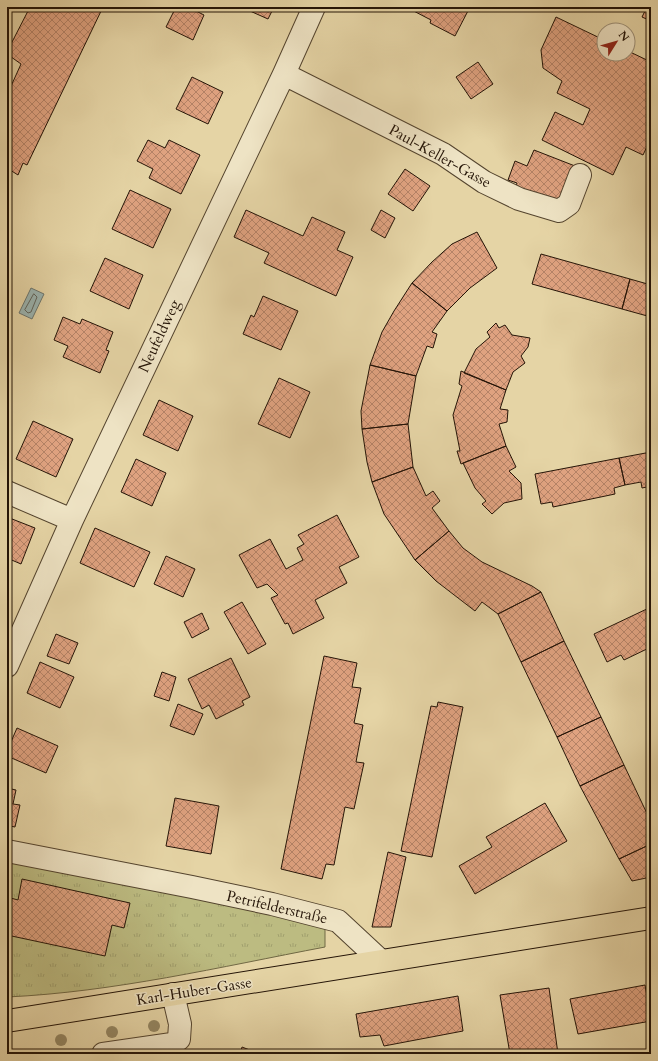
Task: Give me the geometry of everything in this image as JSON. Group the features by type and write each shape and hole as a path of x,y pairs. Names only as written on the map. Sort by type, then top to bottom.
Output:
{"main road":[{"path":"381,961 651,918"},
{"name":"Karl-Huber-Gasse","path":"7,1021 381,961"}],"street":[{"name":"Neufeldweg","path":"7,666 72,520 284,74 314,7"},
{"name":"Paul-Keller-Gasse","path":"284,74 443,154 484,182 519,199 559,211 569,204 580,175"},
{"path":"7,492 72,520"},
{"name":"Petrifelderstraße","path":"7,851 199,888 272,904 338,922 381,961"},
{"path":"103,1054 172,1044 179,1040 180,1024 173,994"}],"green space":[{"path":"7,862 325,923 325,947 167,978 87,990 7,997"}],"water":[{"path":"31,288 44,294 32,319 19,313"}],"building":[{"path":"28,7 103,7 27,165 23,163 18,175 7,168 7,95 21,64 7,54 7,42 11,44 29,9"},
{"path":"176,7 188,7 204,15 193,40 166,27"},
{"path":"241,7 269,7 273,9 268,19"},
{"path":"406,7 470,7 455,36 430,23 431,20"},
{"path":"647,7 651,7 651,21 642,17"},
{"path":"556,17 596,36 596,62 636,62 636,55 651,62 651,70 648,77 651,79 651,138 643,155 626,147 613,175 542,140 555,112 583,125 590,109 557,93 562,81 543,68 541,50"},
{"path":"478,62 493,84 471,99 456,77"},
{"path":"192,77 223,92 208,124 176,109"},
{"path":"148,140 165,148 169,140 200,155 181,194 149,178 153,169 137,161"},
{"path":"534,150 575,166 559,204 516,187 517,183 508,180 515,161 527,166"},
{"path":"405,169 430,186 413,211 388,194"},
{"path":"130,190 171,209 153,248 112,229"},
{"path":"246,210 303,236 312,217 345,232 337,250 353,257 336,296 264,263 269,253 234,237"},
{"path":"381,210 395,218 385,238 371,230"},
{"path":"477,232 497,268 470,288 447,311 412,283 452,244"},
{"path":"541,254 630,279 622,309 532,284"},
{"path":"105,258 143,275 129,309 90,291"},
{"path":"630,279 651,285 651,317 622,309"},
{"path":"412,283 447,311 432,332 437,334 433,348 427,346 416,376 370,365 382,332"},
{"path":"263,296 298,311 281,350 243,334 251,315 254,317"},
{"path":"63,317 80,324 82,319 113,332 106,350 109,351 100,373 63,357 68,346 54,340"},
{"path":"496,323 499,328 505,325 512,335 530,338 528,347 521,356 525,363 513,372 506,390 464,373 476,349 490,337 487,332"},
{"path":"370,365 416,376 408,424 362,429 361,411"},
{"path":"461,371 506,390 500,409 508,410 507,422 499,424 506,446 461,464 457,451 460,451 453,415 462,386 459,384"},
{"path":"279,378 310,392 290,438 258,424"},
{"path":"159,400 193,416 178,451 143,435"},
{"path":"33,421 73,439 56,477 16,459"},
{"path":"408,424 413,467 372,482 367,462 362,429"},
{"path":"506,446 516,467 509,471 521,483 522,499 504,503 492,514 482,504 486,501 475,488 463,463"},
{"path":"651,452 651,486 642,488 641,482 625,485 619,458"},
{"path":"619,458 625,485 614,488 615,494 553,507 552,502 541,504 535,474"},
{"path":"136,459 166,473 152,506 121,492"},
{"path":"413,467 426,496 433,491 440,501 432,508 449,531 415,560 384,514 372,482"},
{"path":"337,515 359,557 339,567 347,583 315,600 324,618 293,634 288,623 285,624 271,598 278,595 267,584 257,588 239,555 270,539 286,569 303,560 297,548 304,544 298,535"},
{"path":"7,517 35,528 21,564 7,558"},
{"path":"95,528 150,552 134,587 80,563"},
{"path":"449,531 463,548 482,562 532,586 541,592 498,614 482,602 475,611 436,581 415,560"},
{"path":"166,556 195,569 183,597 154,584"},
{"path":"541,592 564,641 521,662 498,614"},
{"path":"242,602 266,644 248,654 224,612"},
{"path":"651,607 651,647 624,660 621,655 607,662 594,634"},
{"path":"202,613 209,629 192,638 184,622"},
{"path":"56,634 78,643 69,664 47,656"},
{"path":"564,641 601,717 557,737 521,662"},
{"path":"324,656 357,663 352,687 361,688 354,723 363,725 356,762 364,763 354,809 345,807 334,865 326,864 322,879 281,869"},
{"path":"231,658 250,697 242,701 244,705 216,719 209,705 202,709 188,679"},
{"path":"40,662 74,677 60,708 27,693"},
{"path":"162,672 176,677 169,701 154,696"},
{"path":"438,702 463,707 432,857 401,851 431,706 437,707"},
{"path":"178,704 203,714 194,735 170,726"},
{"path":"601,717 624,765 580,786 557,737"},
{"path":"17,728 58,746 46,773 7,756 7,751"},
{"path":"624,765 651,822 651,844 619,859 580,786"},
{"path":"7,788 16,790 13,804 20,805 15,827 10,826 8,835"},
{"path":"175,798 219,806 211,854 166,846"},
{"path":"545,803 567,841 475,894 459,866 492,847 486,837"},
{"path":"651,844 651,877 632,881 619,859"},
{"path":"388,852 406,857 391,927 372,927"},
{"path":"22,879 130,903 124,928 112,925 105,956 7,935 7,897 18,900"},
{"path":"645,985 651,1021 578,1034 570,999"},
{"path":"549,988 558,1054 510,1054 500,995"},
{"path":"458,996 463,1031 384,1046 380,1035 360,1037 356,1014"},
{"path":"242,1047 260,1054 240,1054"}]}
